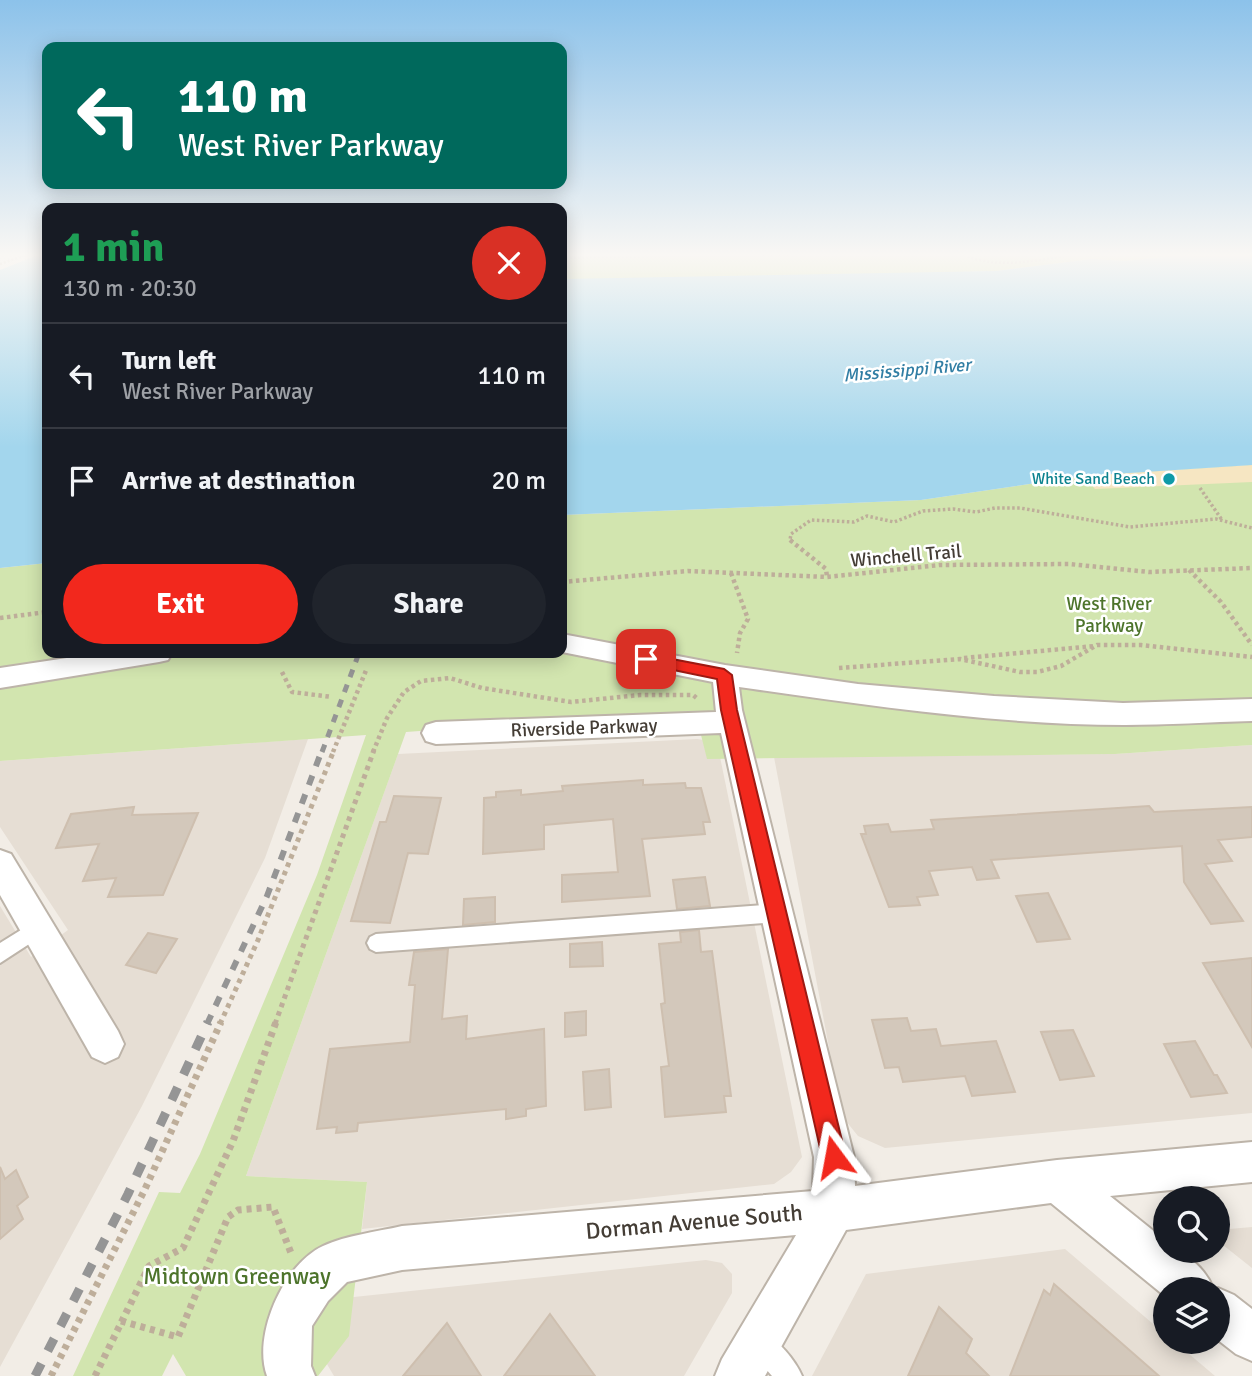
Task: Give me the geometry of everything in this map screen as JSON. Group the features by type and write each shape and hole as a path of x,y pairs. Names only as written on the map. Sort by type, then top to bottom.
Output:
{"street":[{"path":"567,644 731,664 858,694 994,707 1124,714 1252,710"},
{"path":"2,680 130,658"},
{"path":"731,664 732,722 834,1157 834,1210 738,1376"},
{"name":"Riverside Parkway","path":"436,733 732,722"},
{"path":"0,866 105,1044"},
{"name":"Dorman Avenue South","path":"302,1269 402,1248 834,1210 1057,1181 1252,1162"},
{"path":"1057,1181 1176,1277"},
{"path":"291,1376 287,1366 289,1320 302,1269"},
{"path":"1230,1321 1252,1338"}],"lane":[{"path":"376,943 777,913"},
{"path":"0,954 37,929"},
{"path":"759,1341 789,1376"}],"path":[{"path":"1200,488 1201,495 1216,508 1223,520"},
{"path":"827,577 826,569 790,540 791,534 811,520 825,518 854,522 867,516 894,522 923,511 953,509 976,512 1010,508 1130,527 1223,520 1252,527"},
{"name":"Winchell Trail","path":"567,582 688,571 827,577 940,565 1069,564 1149,572 1252,568"},
{"path":"1189,570 1194,579 1221,601 1235,625 1252,645"},
{"path":"731,573 748,620 740,633 731,664"},
{"path":"0,618 42,613"},
{"path":"831,669 1097,645 1142,645 1252,657"},
{"path":"960,659 1020,672 1037,672 1061,666 1097,645"},
{"path":"51,1376 145,1189 258,940 368,668"},
{"path":"282,672 292,692 332,697"},
{"path":"94,1376 149,1266 183,1248 233,1141 379,737 387,718 404,692 421,681 450,678 482,688 572,702 640,695 693,695"},
{"path":"121,1321 178,1337 228,1217 238,1210 274,1208 302,1269"}],"shaded area":[{"path":"308,739 265,858 142,1106 0,1367 0,906 31,957 68,930 0,827 0,761"},
{"path":"697,739 710,741 718,747 802,1157 791,1172 774,1184 362,1229 367,1182 246,1176 398,754"},
{"path":"1252,745 1252,1113 885,1148 858,1136 842,1116 774,757 1115,754"},
{"path":"1252,1227 1252,1268 1230,1251 1230,1229"},
{"path":"1065,1249 1153,1324 1153,1354 1189,1354 1215,1376 812,1376 866,1274"},
{"path":"706,1260 722,1263 732,1274 732,1293 684,1376 334,1376 315,1344 335,1299"}],"green space":[{"name":"West River Parkway","path":"1252,465 1252,745 1115,754 707,759 695,711 406,732 246,1176 367,1182 349,1336 318,1376 186,1376 173,1354 162,1376 73,1376 159,1192 180,1193 200,1154 317,875 366,735 0,761 0,568 42,564 42,658 567,658 567,515 921,500 1083,476"}],"sand":[{"name":"White Sand Beach","path":"1252,465 1252,482 1095,489 1083,476"}],"water":[{"path":"0,319 42,319 42,564 0,568"},
{"name":"Mississippi River","path":"567,319 1252,319 1252,465 1083,476 921,500 567,515"}],"building":[{"path":"643,780 643,785 685,783 686,788 701,788 710,822 703,822 705,834 642,839 650,896 562,902 562,875 618,872 613,819 544,825 544,849 483,854 484,798 496,797 496,792 521,790 521,795 563,791 562,786"},
{"path":"394,796 441,798 428,854 408,853 390,923 351,921 380,822 386,822"},
{"path":"1149,806 1154,812 1252,807 1252,837 1218,840 1232,861 1205,864 1243,921 1211,924 1184,882 1182,846 991,860 999,878 977,880 972,867 929,871 938,895 917,897 920,905 889,907 861,834 866,834 864,826 888,824 891,832 934,829 931,820"},
{"path":"134,807 132,815 198,813 163,895 108,897 116,878 83,881 99,844 56,848 71,814"},
{"path":"705,877 710,906 677,909 673,880"},
{"path":"1048,893 1070,939 1037,942 1016,896"},
{"path":"495,897 495,922 463,925 464,899"},
{"path":"699,930 701,952 712,951 731,1096 724,1096 726,1112 665,1117 661,1067 669,1066 661,1004 665,1003 659,944 681,942 680,932"},
{"path":"148,933 177,939 156,973 126,965"},
{"path":"602,942 603,966 570,967 570,944"},
{"path":"448,949 442,1019 467,1016 466,1039 544,1029 546,1106 526,1109 526,1116 506,1119 506,1109 358,1123 357,1131 336,1133 337,1127 317,1129 330,1049 410,1042 415,985 409,985 414,952"},
{"path":"1252,958 1252,1047 1203,963"},
{"path":"586,1011 586,1035 565,1037 565,1013"},
{"path":"907,1018 911,1031 936,1029 941,1046 996,1041 1015,1092 972,1096 965,1076 903,1082 899,1067 885,1068 872,1020"},
{"path":"1073,1030 1094,1076 1060,1080 1041,1032"},
{"path":"1195,1041 1227,1093 1191,1097 1164,1044"},
{"path":"609,1069 611,1107 585,1110 583,1072"},
{"path":"0,1167 5,1179 16,1170 28,1197 17,1206 23,1219 0,1239"},
{"path":"1054,1284 1159,1376 1010,1376 1044,1290 1050,1295"},
{"path":"939,1307 972,1339 966,1353 989,1376 908,1376"},
{"path":"550,1314 595,1376 504,1376"},
{"path":"447,1323 481,1376 403,1376"}],"railway":[{"path":"322,752 357,658"},
{"path":"207,1024 267,896 322,750"},
{"path":"35,1376 128,1194 208,1022"}],"place":[{"name":"White Sand Beach","path":"1169,479"}],"route":[{"path":"646,659 724,675 729,710 834,1157"}],"park label":[{"name":"Midtown Greenway","path":"237,1276"}]}
